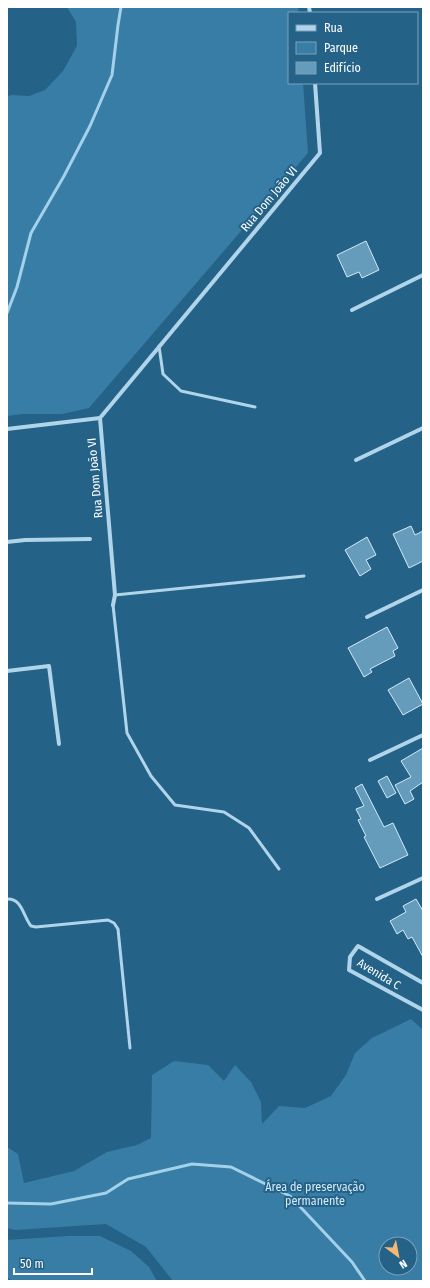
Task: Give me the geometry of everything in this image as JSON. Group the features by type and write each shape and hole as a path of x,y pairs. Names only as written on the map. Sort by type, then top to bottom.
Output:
{"street":[{"name":"Rua Dom João VI","path":"113,605 115,595 100,418 320,153 315,84"},
{"path":"352,310 423,275"},
{"path":"7,429 100,418"},
{"path":"356,460 423,428"},
{"path":"7,542 26,540 90,539"},
{"path":"367,617 423,590"},
{"path":"7,671 49,666 59,744"},
{"path":"370,760 423,735"},
{"path":"378,899 423,878"},
{"name":"Avenida C","path":"423,983 358,946 350,957 349,970 423,1010"}],"lane":[{"path":"159,346 163,374 181,391 256,407"},
{"path":"115,595 304,576"},
{"name":"Rua Dom João VI","path":"113,605 126,733 151,776 175,805 224,812 249,828 279,869"},
{"path":"7,899 17,901 31,926 36,927 108,920 114,923 118,930 130,1048"}],"green space":[{"path":"67,7 298,7 299,12 288,12 288,84 303,84 308,153 89,408 62,414 23,414 7,416 7,97 11,95 29,96 45,90 63,71 77,46 76,22"},
{"name":"Área de preservação permanente","path":"411,1019 423,1030 423,1281 173,1281 146,1247 106,1224 15,1230 7,1228 7,1147 18,1154 24,1183 74,1171 107,1152 137,1145 151,1138 152,1075 174,1061 208,1065 224,1081 235,1065 251,1082 261,1102 262,1124 279,1106 305,1108 331,1096 346,1075 355,1053 372,1038"},
{"path":"68,1236 100,1236 131,1251 149,1267 157,1281 14,1281 7,1278 7,1240"}],"building":[{"path":"366,241 379,270 362,278 359,272 347,277 337,255"},
{"path":"411,526 415,535 423,531 423,561 409,568 393,534"},
{"path":"367,537 376,555 366,560 371,569 360,576 345,550"},
{"path":"387,627 398,648 393,651 395,656 370,669 372,672 364,677 348,648"},
{"path":"409,678 423,704 403,715 388,690"},
{"path":"423,748 423,782 410,791 414,799 405,804 395,785 411,777 401,761"},
{"path":"387,776 396,793 387,798 378,781"},
{"path":"362,784 384,827 393,823 408,855 380,868 364,837 366,836 358,820 361,819 356,809 364,806 355,788"},
{"path":"416,899 423,911 423,957 412,937 408,939 403,930 397,934 390,921 406,912 403,906"}],"waterway":[{"path":"7,313 17,287 31,233 64,176 90,126 112,75 121,7"},
{"path":"7,1203 51,1204 106,1193 128,1179 192,1164 231,1167 290,1196 352,1262 365,1281"}]}
